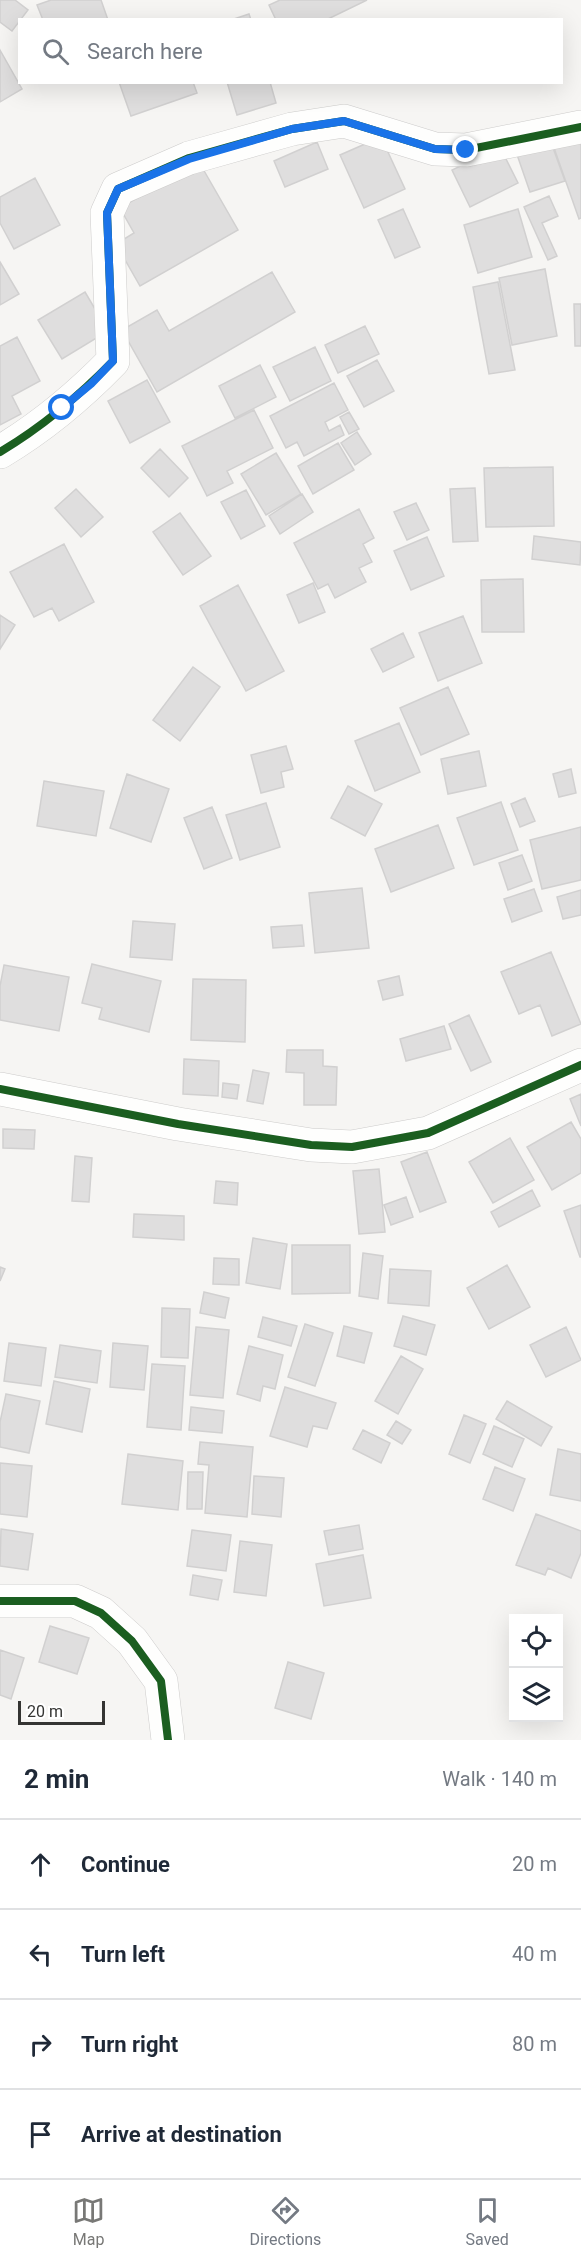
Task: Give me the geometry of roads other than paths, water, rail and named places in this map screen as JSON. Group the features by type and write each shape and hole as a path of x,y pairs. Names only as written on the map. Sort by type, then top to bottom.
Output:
{"street":[{"path":"0,452 29,434 62,408 91,384 113,361 107,213 118,189 189,159 292,129 344,121 435,149 466,150 581,127"},
{"path":"0,1089 178,1124 311,1145 352,1147 429,1133 581,1065"},
{"path":"0,1601 75,1601 101,1613 132,1641 161,1681 168,1740"}]}
